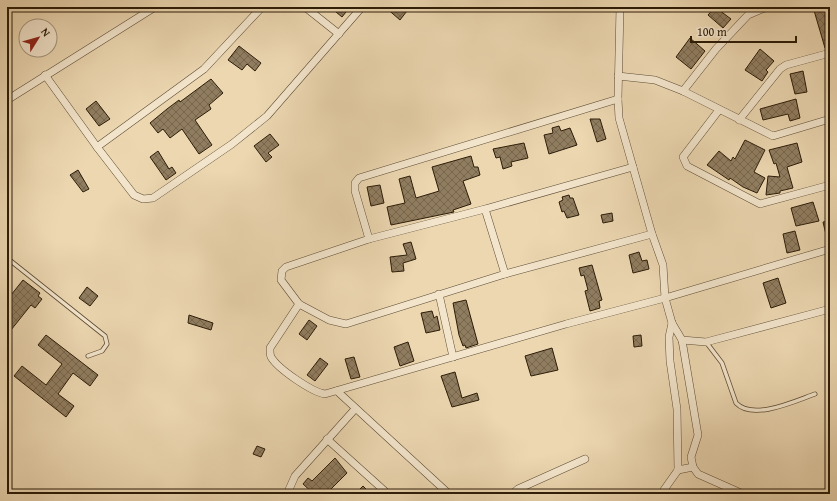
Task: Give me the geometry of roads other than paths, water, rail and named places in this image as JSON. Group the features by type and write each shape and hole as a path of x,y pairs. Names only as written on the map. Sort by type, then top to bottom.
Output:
{"street":[{"path":"7,100 155,7"},
{"path":"97,147 204,69 262,7"},
{"path":"304,7 339,34"},
{"path":"46,75 97,147 134,195 143,199 153,198 232,144 267,116 362,7"},
{"path":"620,7 618,76 619,118 652,234 663,265 665,298 672,323 682,340 698,435 691,457 693,467 698,474 744,494"},
{"path":"683,91 716,50 748,15 767,7"},
{"path":"739,120 780,69 786,65 830,53"},
{"path":"618,76 655,80 683,91 773,136 830,119"},
{"path":"369,239 355,191 355,183 359,178 618,99"},
{"path":"719,110 683,158 687,166 760,204 830,185"},
{"path":"633,167 485,209 369,239 286,267 282,271 281,280 299,304 329,320 346,324 505,274 652,234"},
{"path":"485,209 505,274"},
{"path":"299,304 270,348 271,356 277,365 313,391 325,394 665,298 830,249"},
{"path":"439,294 453,357"},
{"path":"682,340 706,342 830,309"},
{"path":"661,494 678,470 677,409 670,361 670,337 672,323"},
{"path":"337,391 354,409 449,494"},
{"path":"287,494 295,476 354,409"},
{"path":"327,440 388,494"},
{"path":"512,494 518,489 585,459"},
{"path":"678,470 693,467"}],"lane":[{"path":"7,258 105,336 106,344 102,351 88,356"},
{"path":"706,342 722,362 736,402 740,407 749,410 766,410 815,394"}]}
